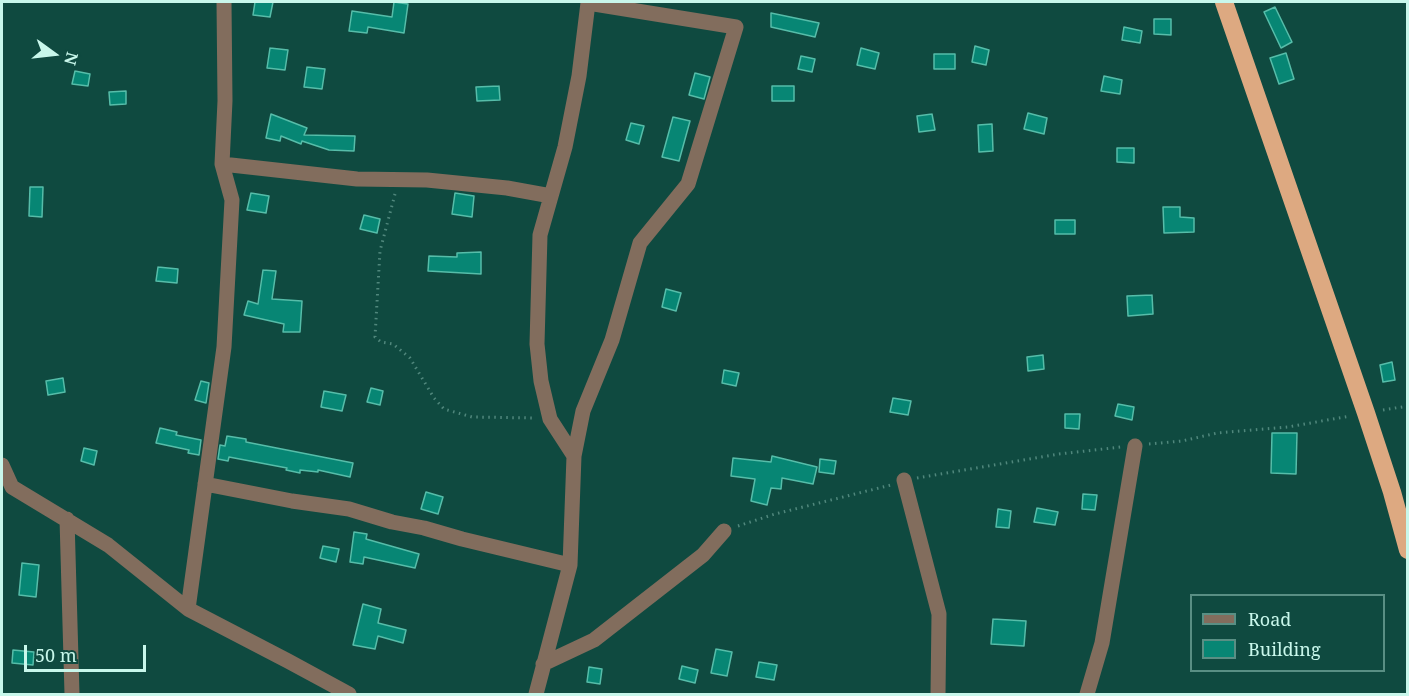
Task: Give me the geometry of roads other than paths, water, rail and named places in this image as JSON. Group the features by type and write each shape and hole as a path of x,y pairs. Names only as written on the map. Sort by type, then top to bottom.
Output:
{"highway":[{"path":"1224,2 1366,413 1392,492 1407,550"}],"street":[{"path":"188,609 224,346 232,200 222,164 225,101 224,2"},
{"path":"536,694 570,565 574,456 583,411 612,340 640,243 688,184 736,27 588,3 579,76 565,147 540,236 537,344 541,381 550,419 574,456"},
{"path":"222,164 357,179 399,178 507,188 551,196"},
{"path":"1087,694 1102,643 1135,446"},
{"path":"2,465 7,485 108,545 188,609 330,689 348,694"},
{"path":"904,480 939,614 938,694"},
{"path":"205,484 292,501 349,509 392,522 570,565"},
{"path":"67,519 72,694"},
{"path":"543,664 594,640 703,555 724,531"}]}
